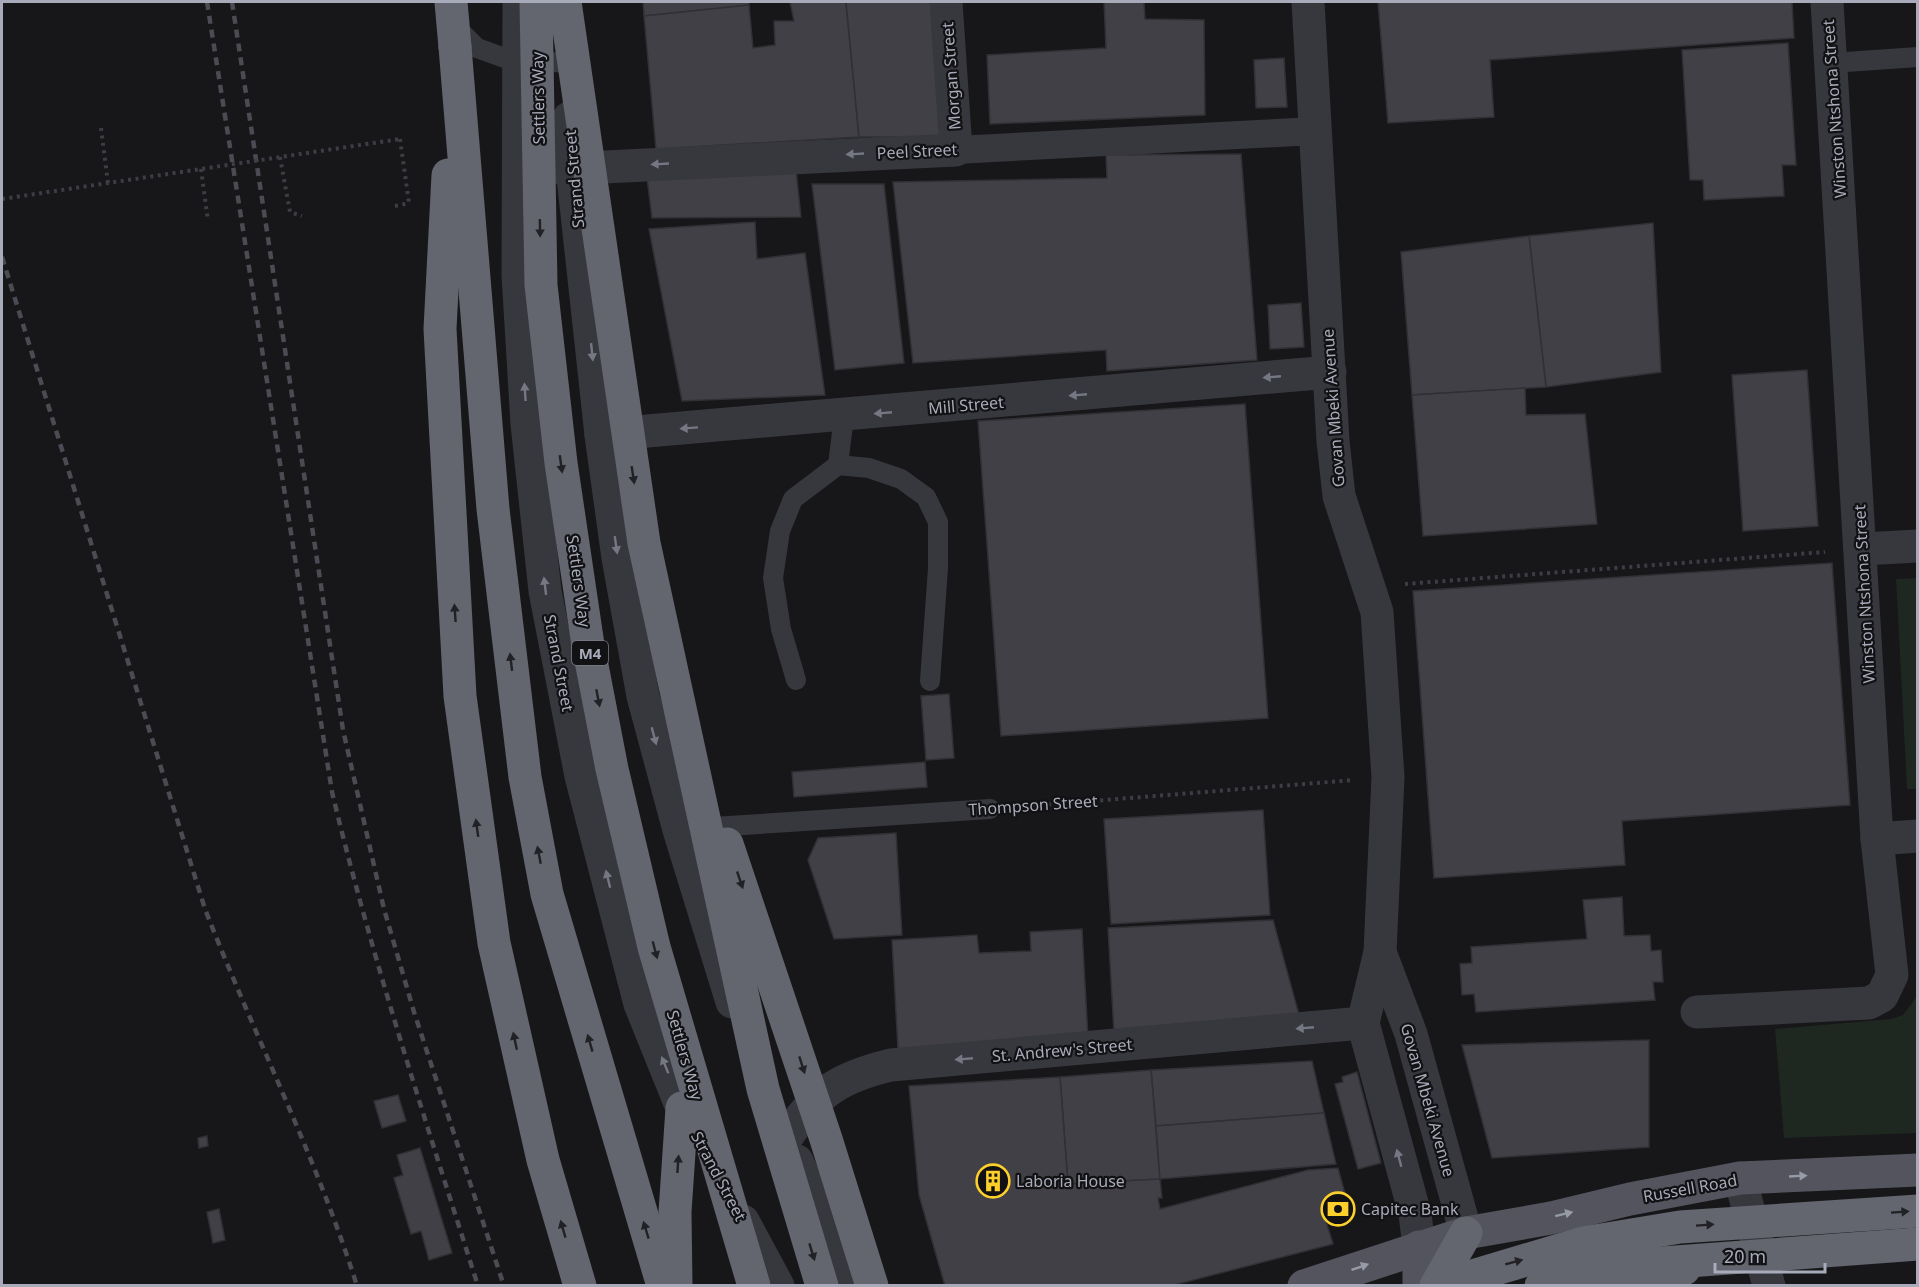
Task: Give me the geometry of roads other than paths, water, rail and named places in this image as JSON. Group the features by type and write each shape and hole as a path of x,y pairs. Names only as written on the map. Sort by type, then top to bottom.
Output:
{"highway":[{"path":"451,2 493,509 525,777 547,894 663,1286"},
{"name":"Settlers Way","path":"536,2 541,285 561,464 588,645 612,769 654,947 754,1286"},
{"path":"565,2 644,543 763,1089 822,1286"},
{"path":"455,47 440,329 448,522 460,696 494,943 543,1160 580,1286"},
{"path":"674,686 826,1139 872,1286"},
{"path":"676,1286 675,1212 682,1108"},
{"path":"1437,1286 1583,1243 1670,1229 1917,1211"},
{"path":"1437,1286 1466,1233"},
{"path":"1541,1286 1596,1270 1720,1258 1917,1244"},
{"path":"1629,1286 1720,1258"}],"main road":[{"name":"Russell Road","path":"1304,1286 1419,1246 1466,1233 1740,1179 1917,1170"},
{"name":"Govan Mbeki Avenue","path":"1466,1233 1472,1286"},
{"name":"Govan Mbeki Avenue","path":"1419,1246 1419,1286"}],"street":[{"name":"Strand Street","path":"519,2 518,275 526,401 546,591 581,776 640,1004 682,1108 778,1286"},
{"name":"Strand Street","path":"565,2 572,168 602,435 618,558 643,696 679,830 726,987 787,1137 853,1286"},
{"name":"Morgan Street","path":"946,2 956,150"},
{"name":"Govan Mbeki Avenue","path":"1308,2 1333,441 1339,495 1377,612 1388,777 1380,952 1363,1023 1415,1214 1419,1246"},
{"name":"Winston Ntshona Street","path":"1697,1012 1869,1003 1882,996 1892,975 1877,839 1862,549 1827,2"},
{"name":"Peel Street","path":"519,170 956,150 1315,130"},
{"name":"Mill Street","path":"602,435 844,416 1330,372"},
{"path":"1862,549 1917,546"},
{"path":"1877,839 1917,836"},
{"name":"Govan Mbeki Avenue","path":"1380,952 1411,1034 1466,1233"},
{"name":"St. Andrew's Street","path":"787,1137 803,1112 831,1086 864,1071 891,1065 1363,1023"},
{"path":"1740,1179 1769,1286"}],"lane":[{"path":"439,2 444,15 477,48 519,63 567,62"},
{"path":"1831,63 1917,57"},
{"path":"838,465 844,416"},
{"path":"796,680 781,629 773,578 780,531 793,499 838,465 868,468 901,479 926,497 938,522 930,681"},
{"name":"Thompson Street","path":"679,830 990,809"}],"railway":[{"path":"207,2 332,792 382,978 478,1286"},
{"path":"232,2 343,730 384,909 414,1012 504,1286"},
{"path":"2,257 205,909 323,1190 357,1286"}],"place":[{"name":"Laboria House","path":"993,1181"},
{"name":"Capitec Bank","path":"1338,1209"}]}
